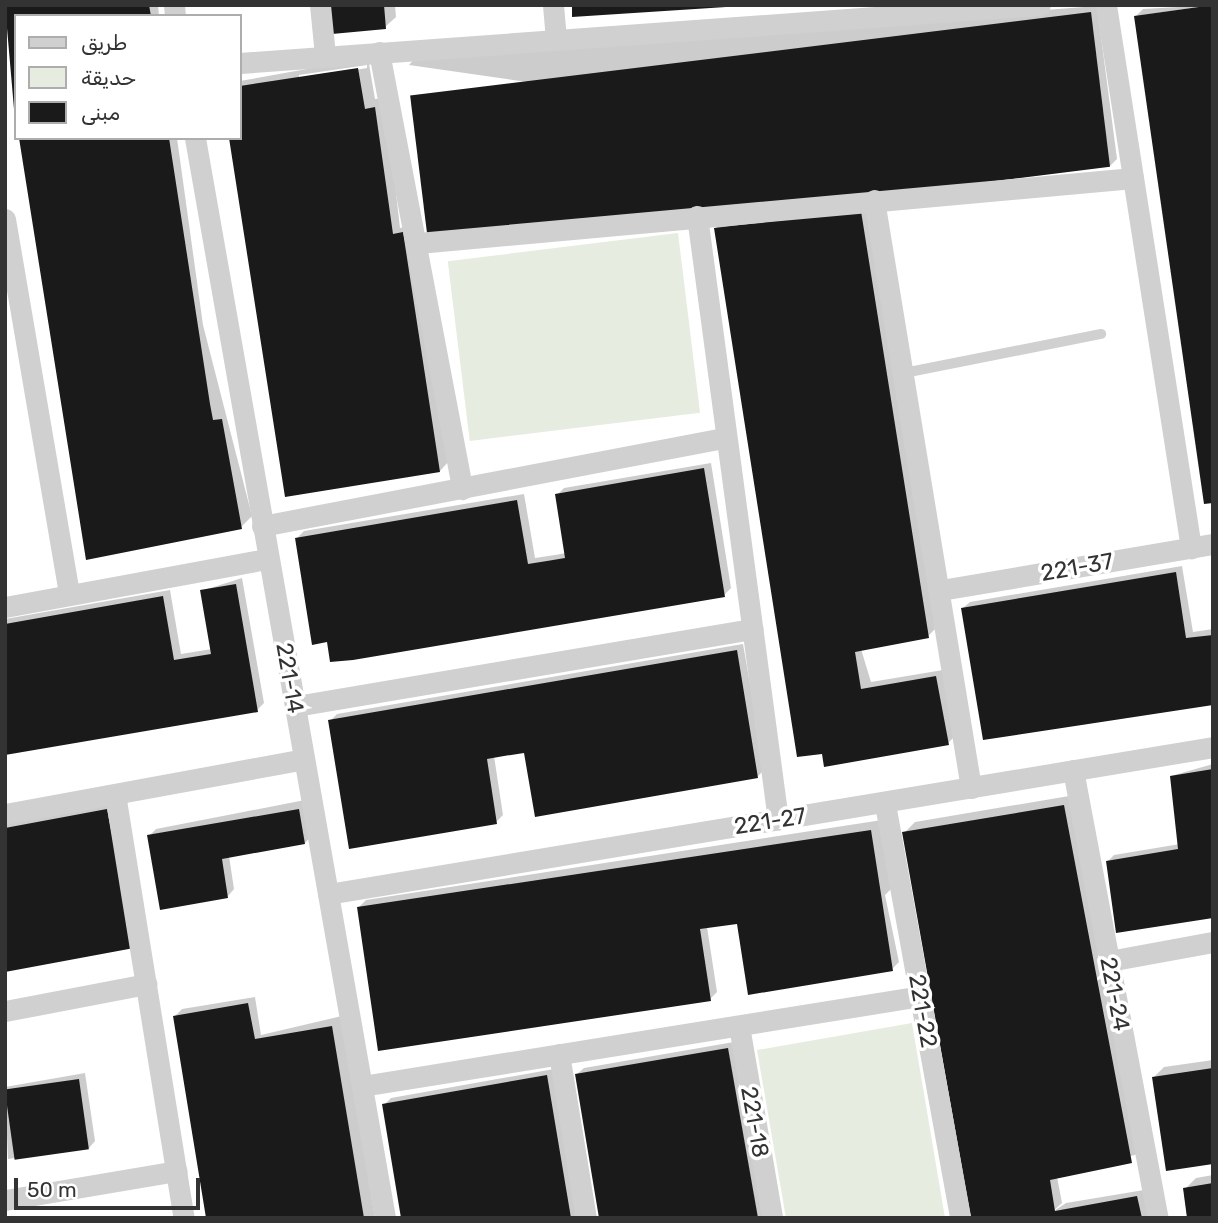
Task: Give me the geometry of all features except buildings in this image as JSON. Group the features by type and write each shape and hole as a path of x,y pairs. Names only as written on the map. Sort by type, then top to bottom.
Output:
{"street":[{"path":"320,5 325,55"},
{"path":"553,5 556,39"},
{"path":"242,63 1040,5"},
{"path":"1106,5 1191,548"},
{"path":"379,52 418,243 462,489"},
{"name":"221-14","path":"195,140 385,1218"},
{"path":"418,243 1133,178"},
{"path":"874,200 941,590 971,788"},
{"path":"697,216 778,820"},
{"path":"5,219 69,594"},
{"path":"262,526 725,438"},
{"name":"221-37","path":"941,590 1213,544"},
{"path":"5,607 267,559"},
{"path":"296,706 753,629"},
{"name":"221-27","path":"328,894 885,804 1213,747"},
{"path":"5,814 303,759"},
{"name":"221-24","path":"1073,770 1158,1218"},
{"path":"115,794 184,1218"},
{"name":"221-22","path":"885,804 960,1218"},
{"path":"1109,961 1213,942"},
{"path":"5,1011 146,984"},
{"path":"362,1086 921,996"},
{"name":"221-18","path":"739,1026 772,1218"},
{"path":"559,1054 586,1218"},
{"path":"5,1200 177,1171"}],"lane":[{"path":"904,373 1101,334"}],"green space":[{"path":"678,233 700,413 470,441 448,261"},
{"path":"912,1023 945,1218 786,1218 757,1050"}]}
